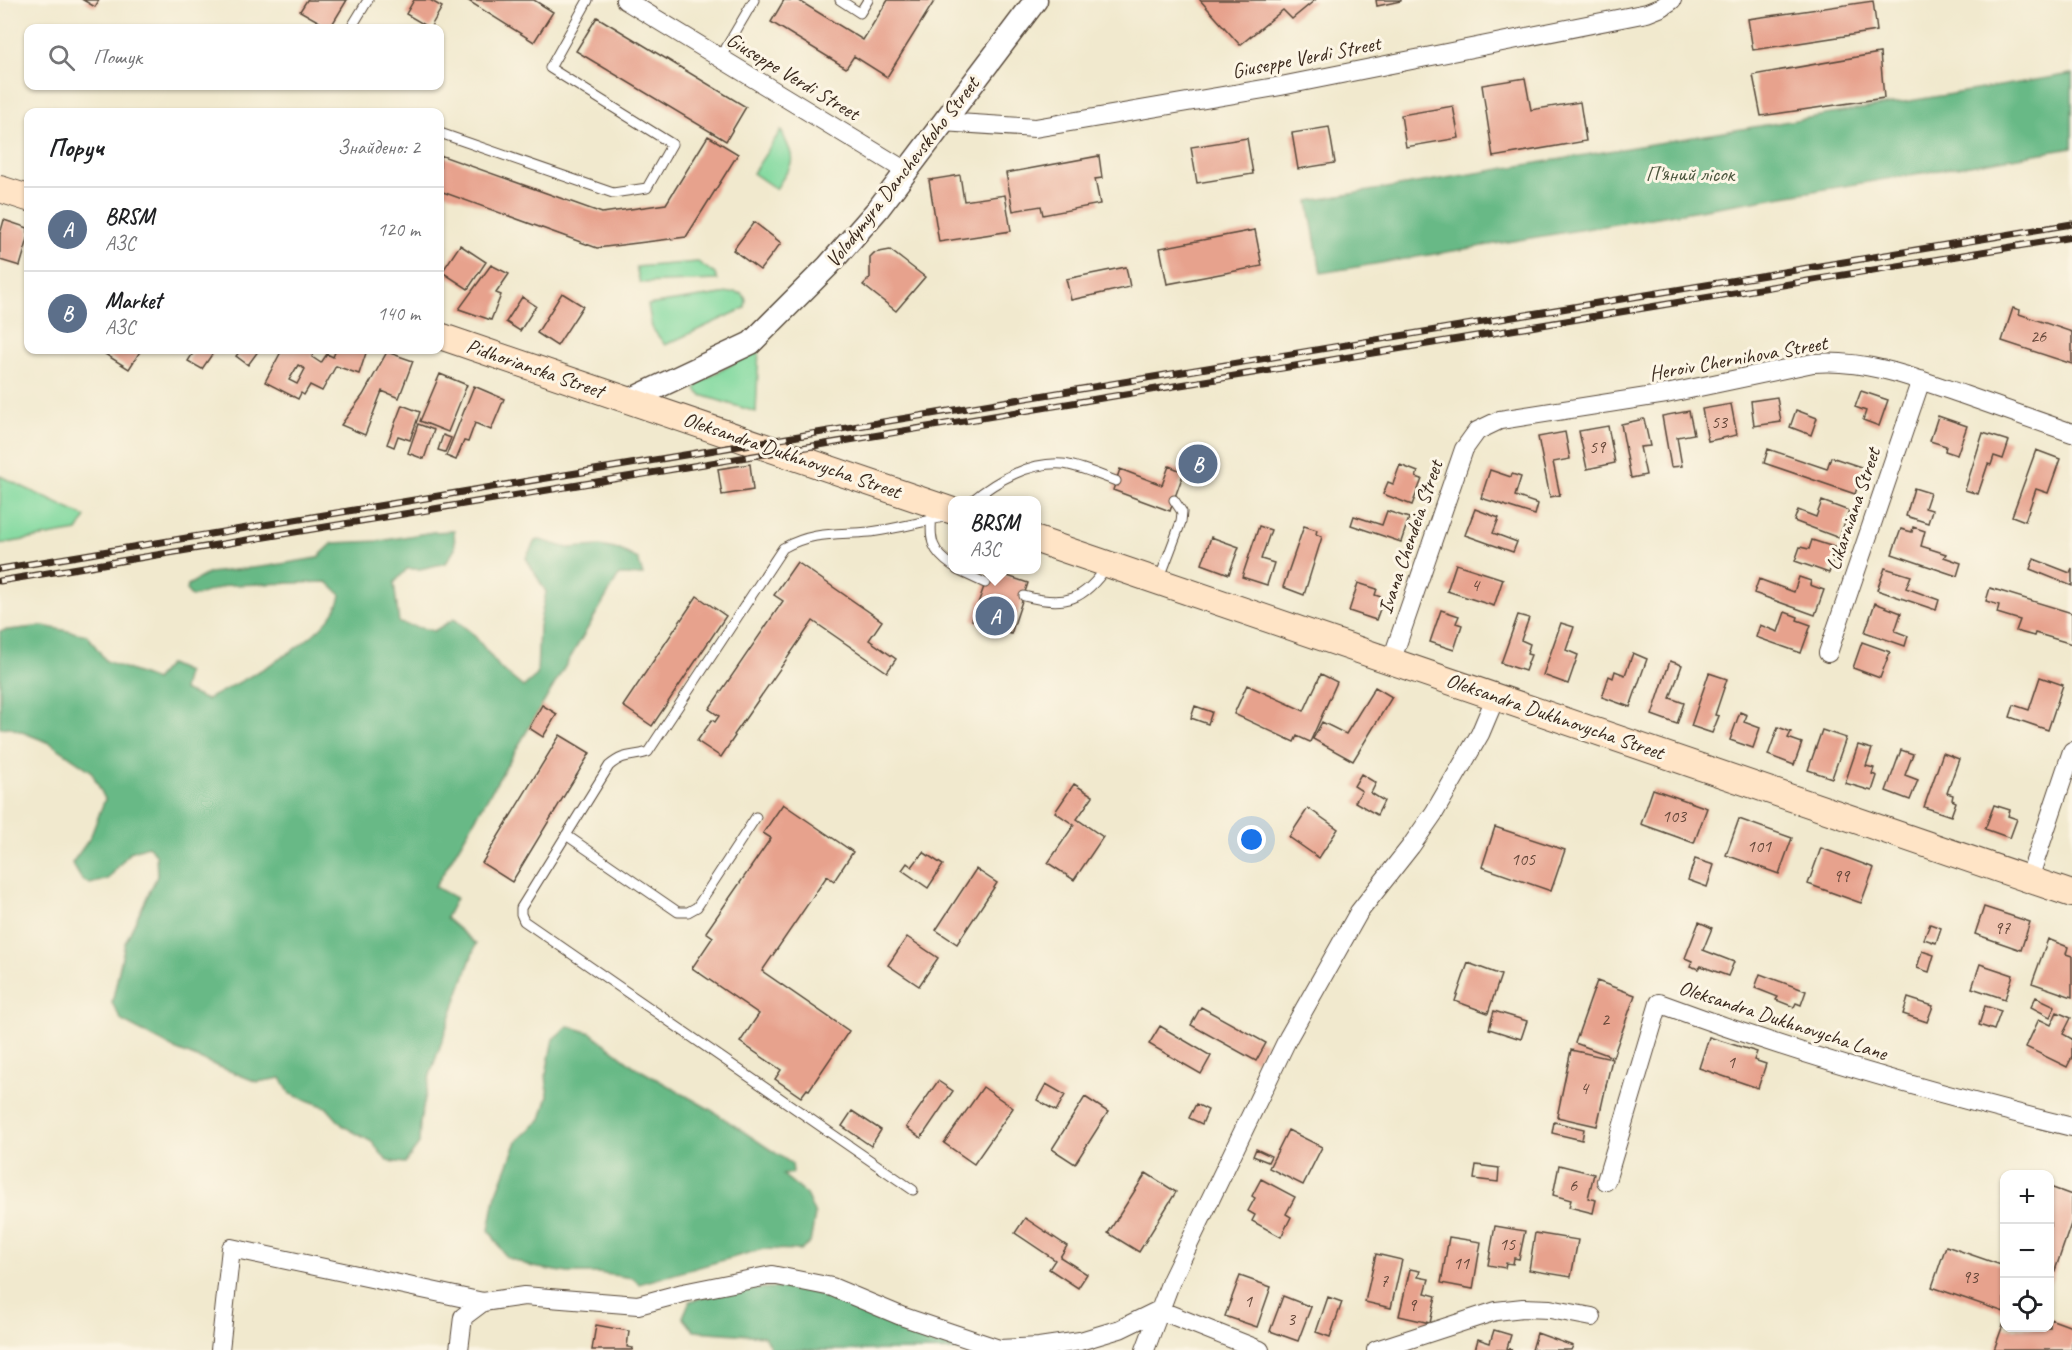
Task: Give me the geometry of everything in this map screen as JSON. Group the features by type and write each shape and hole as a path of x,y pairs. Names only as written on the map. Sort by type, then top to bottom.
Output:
{"main road":[{"path":"0,189 24,197"},
{"name":"Pidhorianska Street","path":"444,337 630,400"},
{"name":"Oleksandra Dukhnovycha Street","path":"630,400 943,513"},
{"name":"Oleksandra Dukhnovycha Street","path":"1041,541 2072,894"}],"street":[{"name":"Giuseppe Verdi Street","path":"625,0 906,171"},
{"name":"Volodymyra Danchevskoho Street","path":"630,400 751,343 828,266 878,209 1036,0"},
{"name":"Giuseppe Verdi Street","path":"942,122 1035,128 1281,86 1647,13 1662,8 1672,0"},
{"name":"Heroiv Chernihova Street","path":"1477,431 1500,420 1666,394 1813,363 1836,362 1868,365 1921,380 2072,433"},
{"name":"Likarniana Street","path":"1828,652 1921,380"},
{"name":"Ivana Chendeia Street","path":"1390,662 1464,449 1477,431"},
{"path":"1145,1350 1171,1281 1288,1038 1359,912 1434,813 1474,743 1496,696"},
{"path":"2029,879 2072,751"},
{"name":"Oleksandra Dukhnovycha Lane","path":"1606,1181 1659,1003 1793,1051 1987,1106 2072,1127"},
{"path":"220,1350 231,1248 483,1302 524,1296 638,1305 683,1293 772,1275 832,1287 901,1316 999,1349 1049,1346 1080,1341 1120,1329 1159,1310 1260,1350"},
{"path":"459,1350 463,1317 483,1302"},
{"path":"1376,1350 1496,1311 1532,1308 1592,1317"}],"lane":[{"path":"354,24 369,0"},
{"path":"444,134 613,193 646,188 672,144 550,68 588,0"},
{"path":"720,58 753,0"},
{"path":"840,0 860,13 868,0"},
{"path":"980,496 1018,471 1041,466 1064,464 1116,481"},
{"path":"1158,582 1181,522 1182,512 1174,500"},
{"path":"943,513 933,546 948,563"},
{"path":"913,1190 524,921 520,914 521,908 609,766 623,756 648,752 783,548 800,539 903,527 943,513"},
{"path":"1024,596 1041,601 1058,602 1075,597 1095,584 1109,564"},
{"path":"966,574 985,583"},
{"path":"566,835 678,912 688,912 697,907 756,817"}],"green space":[{"name":"П'яний лісок","path":"2072,74 2072,148 1321,273 1308,201"},
{"path":"781,130 792,160 776,189 753,173"},
{"path":"698,262 715,274 718,280 640,283 636,267"},
{"path":"735,292 742,294 746,299 745,308 665,345 652,328 648,305"},
{"path":"759,349 756,412 701,395 696,390 698,383"},
{"path":"0,476 86,517 77,531 0,544"},
{"path":"454,531 455,549 446,563 420,569 407,569 394,583 399,623 434,631 454,619 473,634 501,669 523,687 537,675 539,626 546,592 526,558 535,541 540,540 568,548 600,546 620,550 638,559 643,575 619,575 435,887 456,898 446,918 476,944 430,1075 420,1122 419,1144 405,1163 387,1161 372,1142 343,1126 326,1107 290,1094 281,1078 257,1082 177,1050 122,1021 112,1003 125,943 157,876 156,854 148,846 130,852 108,879 90,884 82,880 72,863 90,838 105,799 91,771 50,743 9,727 0,728 0,631 43,626 87,635 106,661 155,680 169,664 187,672 183,690 206,700 263,669 305,641 335,611 341,595 327,582 228,585 192,597 187,591 188,585 209,573 317,558 333,543 380,541 433,532"},
{"path":"568,1026 591,1033 635,1067 711,1110 792,1164 793,1173 783,1175 806,1194 815,1215 810,1243 801,1250 763,1249 639,1284 633,1278 598,1273 568,1273 533,1267 506,1257 489,1230 495,1198 517,1141 541,1119 548,1096 546,1074 553,1039"},
{"path":"794,1287 852,1303 909,1332 961,1350 768,1350 770,1346 764,1336 694,1331 683,1317 690,1301 731,1290"}],"building":[{"path":"83,0 99,0 95,7"},
{"path":"307,0 347,0 332,24 323,24 300,11"},
{"path":"414,0 430,0 442,7 432,24 423,24 406,14"},
{"path":"467,0 534,0 553,12 534,42"},
{"path":"784,0 798,0 863,40 888,0 935,0 887,77 854,56 846,68 771,22"},
{"path":"1200,0 1315,0 1292,19 1283,10 1240,45"},
{"path":"1376,0 1401,0 1401,1 1377,6"},
{"path":"1873,1 1877,31 1753,50 1748,19"},
{"path":"597,17 746,107 726,141 576,51"},
{"path":"1880,53 1884,98 1761,116 1753,75"},
{"path":"1525,78 1531,110 1580,102 1586,141 1493,157 1482,85"},
{"path":"1453,106 1459,138 1406,147 1401,115"},
{"path":"1329,127 1335,163 1298,169 1292,133"},
{"path":"708,136 738,154 686,237 597,248 444,192 444,156 602,213 666,204"},
{"path":"1247,138 1253,174 1197,183 1191,147"},
{"path":"1099,156 1102,178 1095,179 1100,204 1043,215 1041,206 1013,211 1006,173"},
{"path":"960,175 964,201 1005,195 1011,231 939,242 929,180"},
{"path":"4,220 24,227 24,252 20,266 0,260 0,234"},
{"path":"754,222 781,243 760,270 733,250"},
{"path":"1255,230 1262,266 1167,284 1160,248"},
{"path":"460,245 486,262 468,289 444,273 444,269"},
{"path":"890,250 925,277 896,311 863,285 870,278 870,257 874,253"},
{"path":"491,265 509,274 496,293 501,295 491,320 459,309"},
{"path":"1126,267 1130,287 1071,300 1066,279"},
{"path":"562,293 583,306 557,346 537,333"},
{"path":"522,297 536,306 520,331 506,322"},
{"path":"2013,308 2020,310 2019,314 2072,332 2072,364 2002,341"},
{"path":"105,354 138,354 129,369"},
{"path":"192,354 212,354 202,369 188,361"},
{"path":"238,354 256,354 248,365 236,356"},
{"path":"280,354 313,354 312,357 321,363 327,354 333,357 334,354 366,354 359,374 336,366 322,391 310,385 304,395 301,393 298,399 265,382","holes":["298,365 305,369 297,384 289,380"]},
{"path":"386,354 413,361 399,398 382,391 365,435 341,425 363,395"},
{"path":"440,374 467,385 448,432 420,421"},
{"path":"474,386 504,399 491,430 475,423 468,442 464,441 456,460 446,456"},
{"path":"1861,391 1888,400 1879,426 1863,420 1866,411 1855,407"},
{"path":"1777,397 1781,422 1754,426 1751,401"},
{"path":"1731,404 1737,435 1708,441 1702,409"},
{"path":"402,405 420,412 410,440 398,436 394,447 387,444"},
{"path":"1796,410 1817,418 1811,435 1790,427"},
{"path":"1689,411 1694,434 1677,437 1682,466 1671,467 1662,416"},
{"path":"1938,416 1967,426 1957,455 1945,451 1946,446 1930,441"},
{"path":"1644,419 1650,446 1640,447 1646,475 1631,478 1621,424"},
{"path":"418,424 434,430 424,459 408,453"},
{"path":"1608,426 1615,463 1587,469 1579,431"},
{"path":"1565,432 1570,459 1553,462 1560,495 1550,497 1538,437"},
{"path":"1983,433 2009,441 2003,459 1994,456 1991,465 1988,464 1978,494 1965,490"},
{"path":"443,435 451,438 445,452 438,450"},
{"path":"1193,448 1211,455 1202,479 1184,472"},
{"path":"1768,449 1827,469 1831,457 1864,468 1855,494 1764,463"},
{"path":"2036,450 2060,459 2048,493 2036,489 2025,521 2012,516"},
{"path":"750,464 753,490 722,495 718,469"},
{"path":"1400,465 1418,472 1416,477 1422,479 1412,505 1383,494 1388,482 1393,484"},
{"path":"1169,466 1184,472 1170,511 1113,490 1120,469 1162,485"},
{"path":"1490,470 1511,477 1512,474 1521,477 1515,496 1538,504 1535,515 1481,498"},
{"path":"1914,488 1930,493 1925,508 1932,510 1928,523 1906,516"},
{"path":"1822,501 1849,511 1839,538 1794,521 1798,510 1816,517"},
{"path":"1475,509 1499,518 1493,533 1517,542 1513,552 1465,535"},
{"path":"1387,511 1409,518 1401,542 1351,525 1354,516 1382,525"},
{"path":"1259,526 1271,530 1261,559 1274,563 1267,585 1242,577"},
{"path":"1304,526 1317,530 1316,534 1322,537 1304,595 1283,587"},
{"path":"1913,527 1925,531 1921,546 1946,554 1944,557 1961,563 1957,576 1892,554 1901,529 1912,532"},
{"path":"1211,537 1239,547 1229,574 1202,564"},
{"path":"1812,540 1837,548 1829,573 1795,561 1800,547 1809,549"},
{"path":"2034,559 2070,573 2072,568 2072,586 2030,569"},
{"path":"797,562 882,621 869,640 896,659 887,672 813,621 721,757 697,741 712,720 715,722 719,716 709,709 783,601 774,595"},
{"path":"1456,564 1503,579 1494,606 1447,591"},
{"path":"1885,568 1911,576 1906,588 1939,600 1936,610 1877,590"},
{"path":"989,574 1002,574 1028,583 1011,634 972,620"},
{"path":"1799,577 1811,581 1810,585 1824,590 1815,615 1754,593 1759,579 1794,592"},
{"path":"1358,583 1377,589 1375,595 1384,598 1376,620 1349,611"},
{"path":"1990,588 2072,613 2072,644 2035,633 2034,636 2016,631 2020,620 1997,613 1999,605 1986,601"},
{"path":"697,596 726,616 652,726 623,706"},
{"path":"1875,603 1901,613 1895,631 1908,636 1905,646 1865,632"},
{"path":"1441,610 1459,616 1456,623 1462,625 1454,650 1430,642"},
{"path":"1785,612 1811,625 1801,653 1756,637 1760,625 1778,632"},
{"path":"1518,615 1529,618 1521,640 1530,644 1527,654 1531,655 1525,671 1501,663"},
{"path":"1561,623 1574,627 1566,650 1578,655 1568,684 1543,675"},
{"path":"1862,642 1890,652 1880,678 1853,668"},
{"path":"1633,653 1647,659 1630,707 1602,697 1609,676 1613,678 1615,671 1625,675"},
{"path":"1670,661 1682,665 1670,698 1684,703 1677,724 1652,715"},
{"path":"1709,673 1727,679 1715,715 1719,716 1712,733 1691,726"},
{"path":"1321,674 1337,682 1310,742 1297,736 1294,742 1234,714 1247,685 1304,711"},
{"path":"2040,677 2063,685 2048,730 2010,717 2014,705 2029,710"},
{"path":"1375,687 1392,697 1353,761 1313,739 1322,722 1346,734"},
{"path":"542,705 557,714 543,737 529,728"},
{"path":"1195,706 1212,712 1208,724 1191,718"},
{"path":"1740,712 1747,715 1744,722 1760,728 1753,748 1730,740"},
{"path":"1778,727 1791,732 1788,738 1802,743 1794,765 1768,755"},
{"path":"1822,730 1846,738 1832,778 1808,770"},
{"path":"560,735 590,753 512,882 482,863"},
{"path":"1858,745 1872,749 1866,766 1874,768 1872,774 1877,776 1872,791 1845,783"},
{"path":"1901,750 1913,754 1905,775 1918,780 1910,800 1886,791"},
{"path":"1943,753 1959,759 1947,793 1953,795 1952,800 1956,802 1951,816 1924,807"},
{"path":"1361,774 1376,783 1371,793 1384,801 1377,815 1355,802 1362,791 1354,786"},
{"path":"1074,784 1093,796 1077,819 1103,837 1074,880 1048,863 1074,825 1055,812"},
{"path":"1653,789 1707,808 1694,843 1641,824"},
{"path":"783,804 853,852 834,881 827,876 762,971 849,1031 809,1090 807,1089 801,1097 775,1079 781,1070 740,1042 759,1014 692,968 713,937 706,932 771,838 763,833"},
{"path":"1994,805 2010,810 2008,816 2017,819 2010,838 1985,829"},
{"path":"1308,808 1338,829 1319,858 1289,837"},
{"path":"1739,819 1792,838 1779,874 1726,855"},
{"path":"1495,827 1565,850 1551,891 1482,867"},
{"path":"1821,848 1874,868 1861,903 1808,884"},
{"path":"923,852 943,865 928,888 902,870 907,863 912,867"},
{"path":"1695,859 1714,865 1707,887 1688,880"},
{"path":"976,869 997,883 957,944 936,930"},
{"path":"1984,907 2030,922 2021,950 1975,934"},
{"path":"1699,922 1712,928 1703,950 1734,962 1728,976 1701,966 1699,969 1690,966 1692,961 1685,958"},
{"path":"1930,924 1941,928 1936,943 1924,939"},
{"path":"907,937 938,958 919,986 888,965"},
{"path":"2048,939 2068,947 2066,954 2072,956 2072,997 2032,983"},
{"path":"1922,951 1934,955 1929,972 1917,968"},
{"path":"1468,963 1501,975 1488,1013 1455,1001"},
{"path":"1980,964 2013,975 2005,999 1972,988"},
{"path":"1760,974 1806,991 1801,1005 1796,1003 1794,1007 1776,1000 1778,997 1755,988"},
{"path":"1597,981 1635,995 1613,1057 1575,1043"},
{"path":"2036,997 2055,1006 2050,1017 2031,1007"},
{"path":"1908,998 1933,1006 1927,1022 1903,1014"},
{"path":"1985,1006 2001,1011 1994,1030 1979,1025"},
{"path":"1201,1007 1266,1043 1256,1061 1191,1025"},
{"path":"1494,1011 1527,1021 1521,1039 1489,1029"},
{"path":"2057,1012 2071,1018 2063,1034 2072,1039 2072,1057 2067,1067 2026,1047 2039,1019 2051,1025"},
{"path":"1160,1026 1211,1056 1201,1074 1149,1044"},
{"path":"1709,1037 1757,1052 1754,1060 1766,1064 1758,1088 1699,1068"},
{"path":"1571,1050 1612,1059 1597,1126 1557,1117"},
{"path":"938,1081 953,1091 921,1138 906,1127"},
{"path":"1046,1084 1065,1095 1056,1111 1037,1100"},
{"path":"983,1087 1013,1108 974,1164 944,1143"},
{"path":"1085,1097 1108,1112 1075,1164 1052,1149"},
{"path":"1196,1104 1208,1110 1202,1124 1189,1118"},
{"path":"852,1111 881,1130 871,1146 842,1126"},
{"path":"1554,1122 1584,1129 1582,1140 1552,1133"},
{"path":"1288,1130 1322,1147 1303,1185 1269,1168"},
{"path":"1256,1149 1271,1156 1268,1162 1253,1156"},
{"path":"1476,1165 1499,1168 1498,1182 1474,1179"},
{"path":"1559,1165 1594,1174 1588,1198 1596,1200 1593,1213 1569,1207 1571,1200 1553,1195"},
{"path":"1146,1173 1176,1192 1139,1252 1108,1233"},
{"path":"1261,1179 1295,1197 1286,1214 1291,1217 1281,1237 1252,1221 1255,1215 1248,1211 1255,1198 1252,1196"},
{"path":"2054,1188 2072,1195 2072,1221 2054,1273"},
{"path":"1025,1218 1067,1246 1060,1257 1087,1274 1078,1288 1049,1269 1055,1260 1015,1233"},
{"path":"1495,1226 1525,1231 1519,1259 1514,1258 1513,1264 1506,1263 1505,1268 1488,1265"},
{"path":"1535,1233 1578,1240 1571,1277 1529,1270"},
{"path":"1449,1237 1481,1242 1473,1289 1441,1283"},
{"path":"1946,1246 2000,1265 2000,1311 1932,1287"},
{"path":"1376,1254 1402,1260 1391,1308 1365,1302"},
{"path":"1410,1269 1420,1271 1418,1277 1429,1279 1425,1293 1436,1296 1430,1323 1399,1316"},
{"path":"1240,1276 1271,1287 1257,1327 1225,1316"},
{"path":"1283,1296 1311,1307 1298,1341 1270,1331"},
{"path":"1328,1297 1342,1302 1330,1337 1316,1332"},
{"path":"2054,1320 2072,1327 2072,1350 1994,1350 2000,1332 2054,1332"},
{"path":"596,1325 629,1331 627,1347 633,1348 632,1350 592,1350"},
{"path":"1494,1330 1511,1335 1507,1348 1512,1350 1475,1350 1478,1339 1490,1343"},
{"path":"1537,1333 1573,1346 1571,1350 1532,1350"}],"railway":[{"path":"0,569 2072,224"},
{"path":"0,581 2072,237"}],"place":[{"name":"Market","path":"1198,464"},
{"name":"BRSM","path":"995,616"}]}
